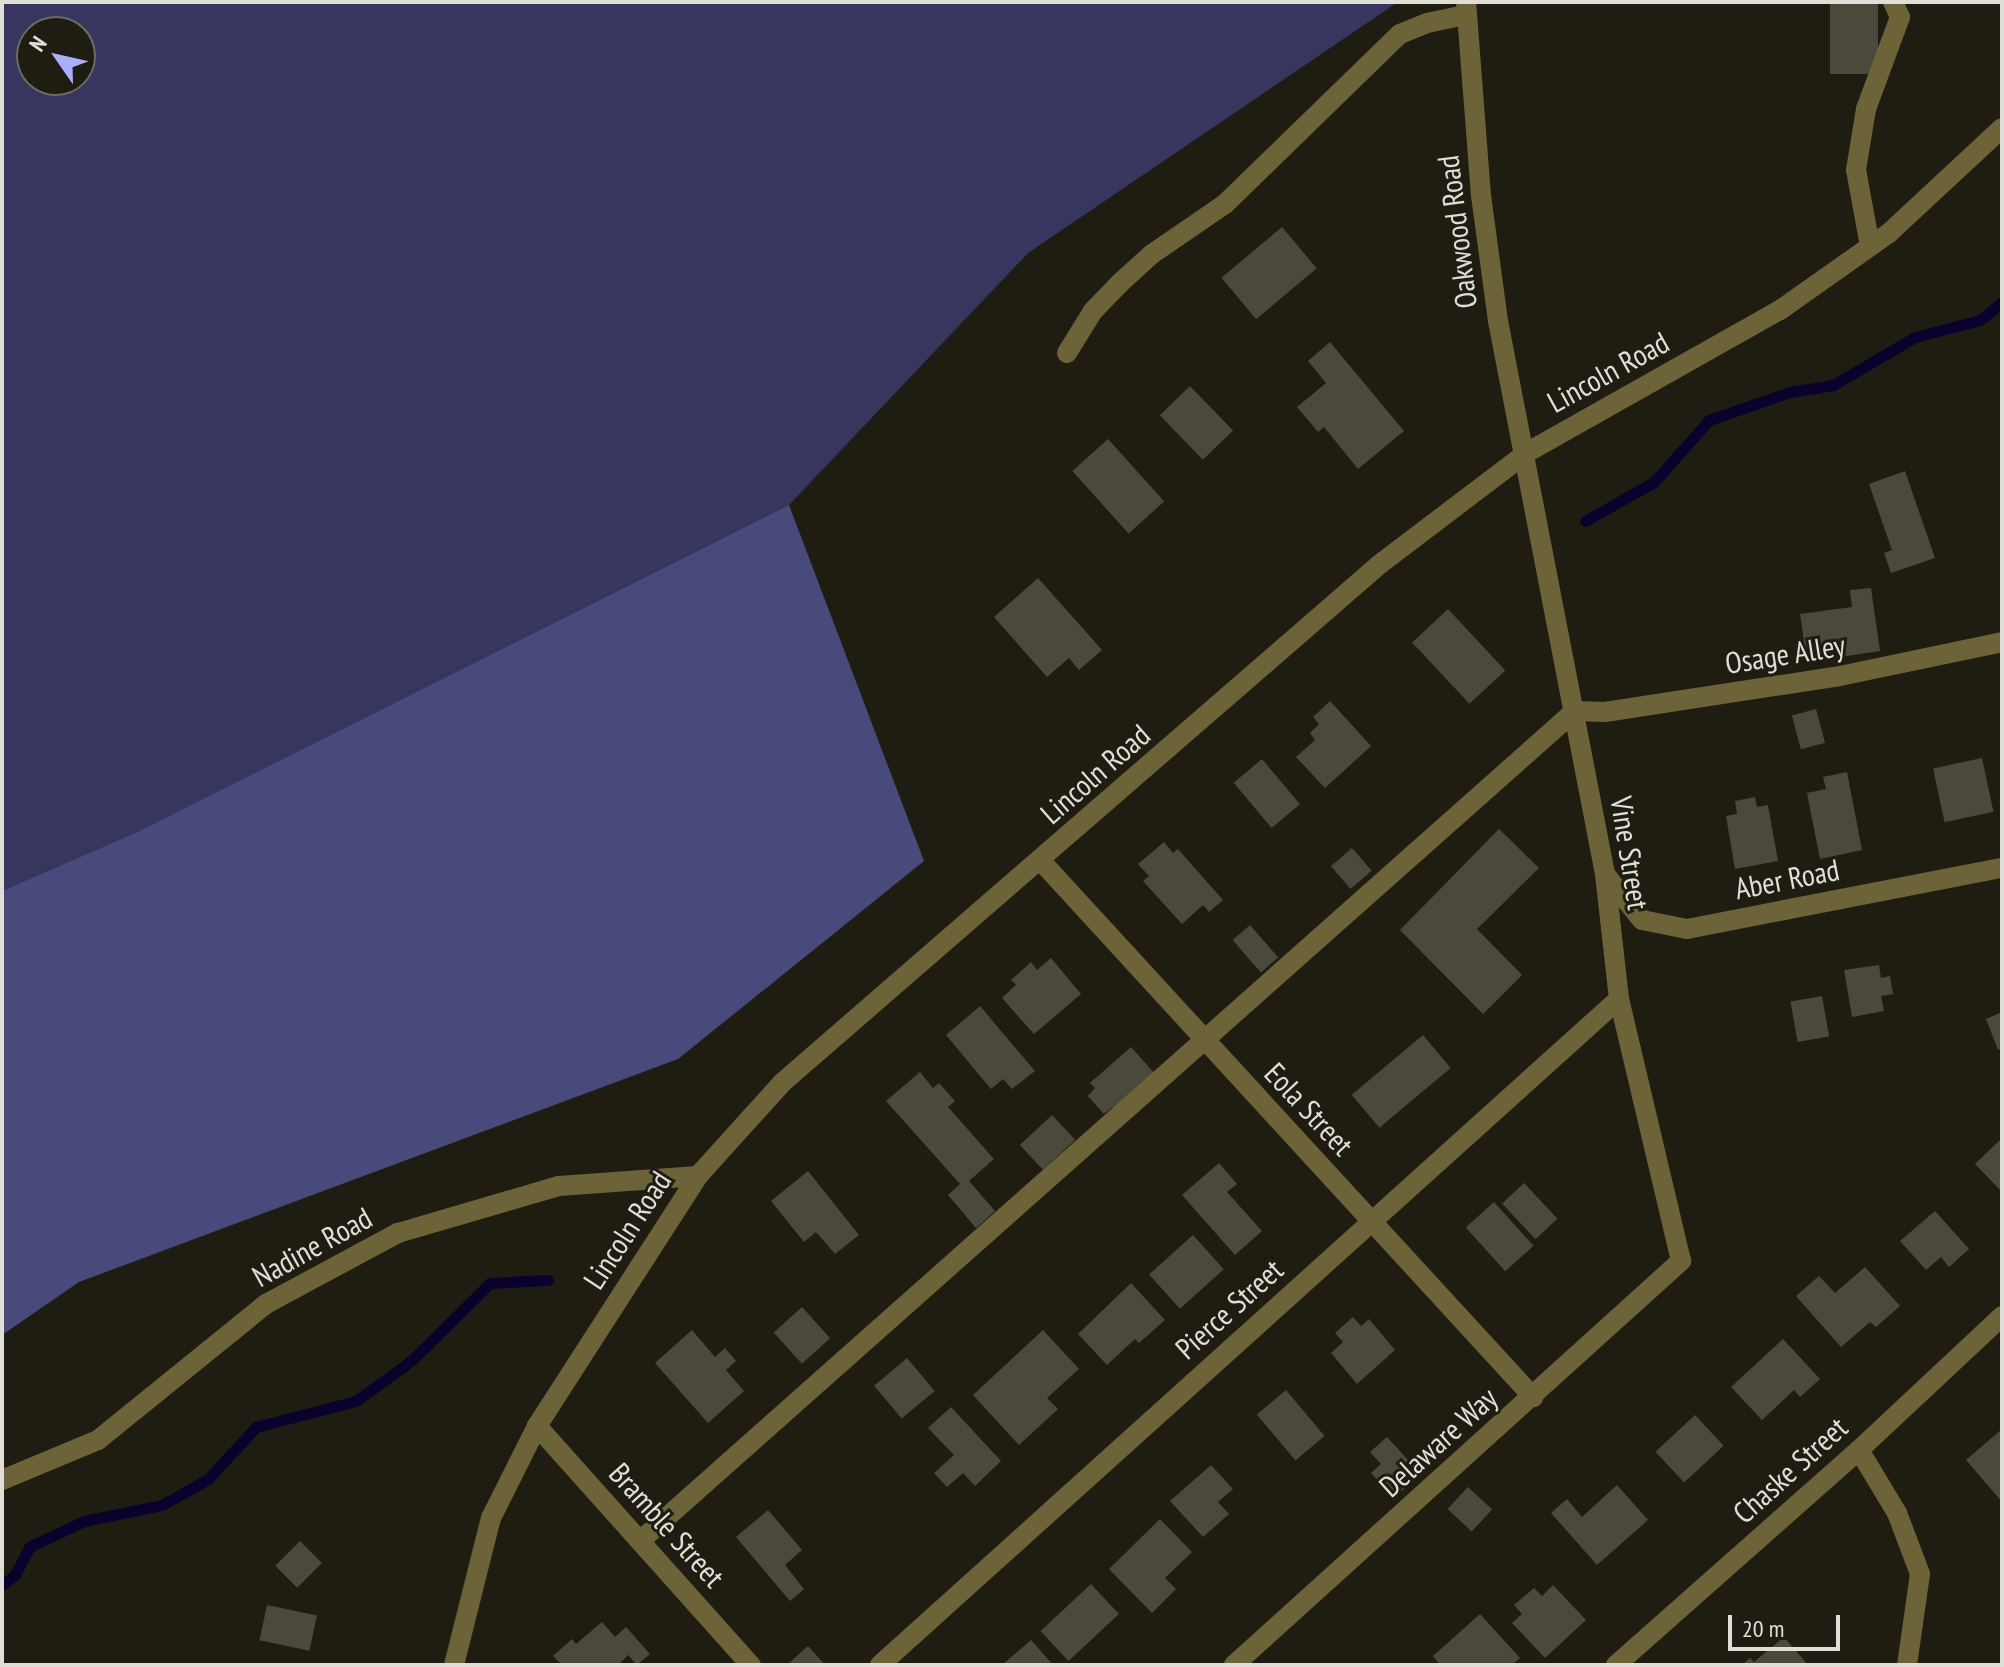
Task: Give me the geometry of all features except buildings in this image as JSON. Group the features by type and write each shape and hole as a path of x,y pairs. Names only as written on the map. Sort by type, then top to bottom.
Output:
{"street":[{"path":"1870,246 1856,170 1866,109 1900,17 1893,2"},
{"path":"1067,353 1093,311 1120,283 1152,254 1225,204 1400,34 1466,9"},
{"name":"Oakwood Road","path":"1466,9 1481,196 1498,321 1526,453"},
{"name":"Lincoln Road","path":"454,1665 491,1518 537,1426 698,1176 783,1082 1380,564 1526,453 1780,310 1889,233 2002,128"},
{"name":"Vine Street","path":"1526,453 1605,874 1619,999 1681,1261"},
{"name":"Osage Alley","path":"1575,711 1605,712 1835,677 2002,642"},
{"path":"640,1541 1203,1038 1575,711"},
{"name":"Eola Street","path":"1041,861 1533,1397"},
{"name":"Aber Road","path":"1605,874 1642,920 1687,929 2002,868"},
{"name":"Pierce Street","path":"880,1665 1619,999"},
{"name":"Nadine Road","path":"2,1480 98,1440 266,1304 398,1233 559,1186 698,1176"},
{"name":"Delaware Way","path":"1234,1665 1681,1261"},
{"name":"Chaske Street","path":"1616,1665 1859,1450 2002,1316"},
{"name":"Bramble Street","path":"537,1426 751,1665"},
{"path":"1859,1450 1897,1513 1920,1574 1907,1665"}],"shaded area":[{"path":"2,2 1398,2 1028,253 789,505 137,832 2,891"},
{"path":"789,505 924,861 678,1059 79,1282 2,1335 2,891 137,832"}],"waterway":[{"path":"1585,521 1654,482 1709,420 1790,392 1833,385 1915,337 1980,320 2002,302"},
{"path":"2,1585 15,1575 29,1547 84,1521 162,1505 208,1479 256,1427 356,1401 412,1360 490,1283 548,1280"}]}
